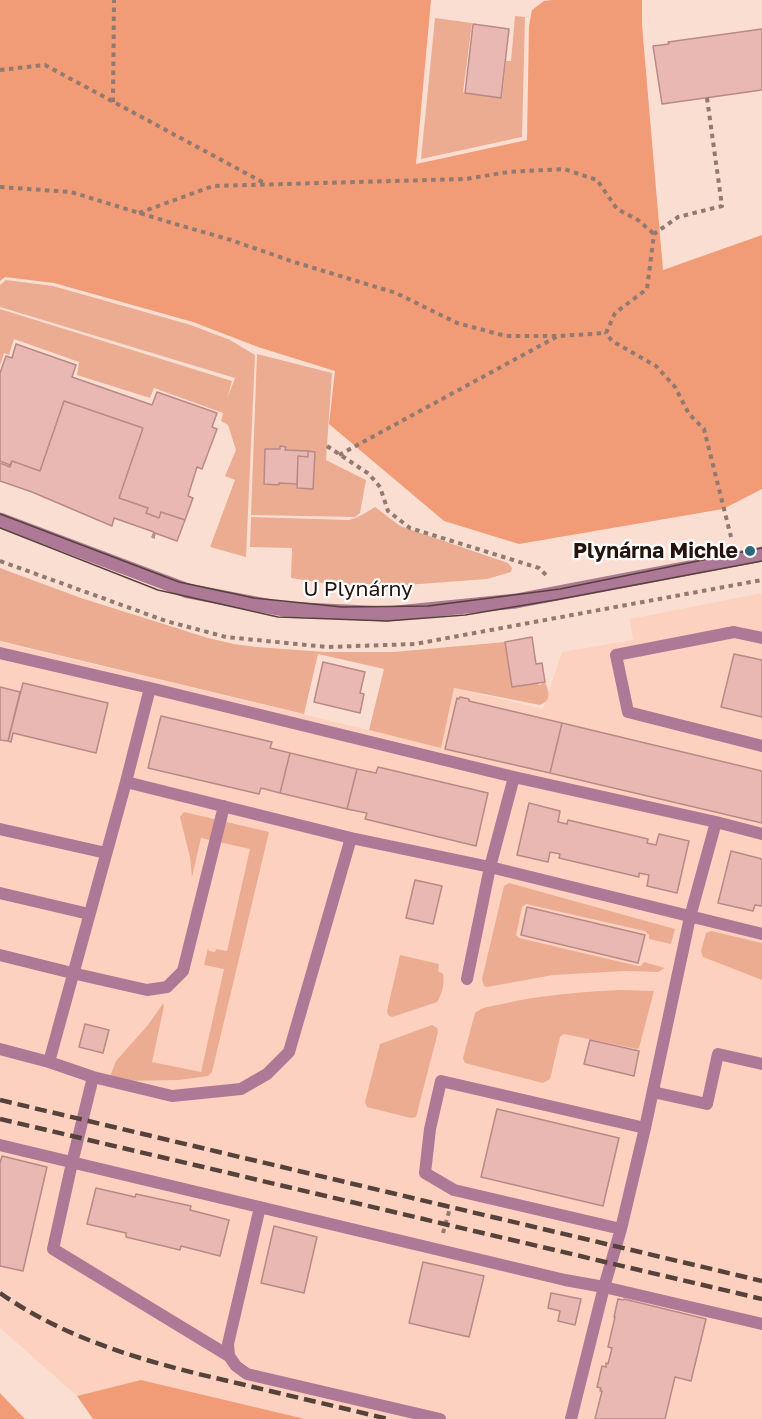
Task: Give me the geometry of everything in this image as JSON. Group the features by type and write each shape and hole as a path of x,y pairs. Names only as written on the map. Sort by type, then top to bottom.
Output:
{"street":[{"name":"U Plynárny","path":"0,520 188,591 283,609 387,614 516,601 762,554"}],"lane":[{"path":"762,638 734,632 616,655 628,712 762,746"},
{"path":"0,653 514,777 762,834"},
{"path":"49,1062 150,688"},
{"path":"467,979 490,867 514,777"},
{"path":"126,782 351,838 490,867 762,934"},
{"path":"0,955 147,990 167,987 183,971 224,806"},
{"path":"572,1419 604,1287 621,1229 690,917 716,822"},
{"path":"0,829 106,853"},
{"path":"0,1049 93,1077 172,1095 241,1089 267,1074 289,1053 351,838"},
{"path":"0,893 89,914"},
{"path":"653,1092 707,1104 718,1054 762,1064"},
{"path":"93,1077 53,1249 230,1356"},
{"path":"621,1229 454,1190 425,1173 430,1129 441,1081 645,1128"},
{"path":"0,1145 565,1280 762,1324"},
{"path":"261,1207 228,1344 230,1356 236,1366 247,1374 440,1419"}],"path":[{"path":"113,102 114,0"},
{"path":"0,70 45,65 267,184"},
{"path":"606,333 615,313 647,289 654,234 678,217 722,206 707,98"},
{"path":"138,213 213,186 466,179 508,172 564,169 597,180 617,208 638,220 654,234"},
{"path":"0,187 71,192 396,293 457,322 506,336 606,333"},
{"path":"606,333 612,341 656,366 675,387 690,414 704,429 731,537"},
{"path":"339,455 559,336"},
{"path":"327,446 369,474 380,487 388,511 410,528 539,568 564,592"},
{"path":"439,1249 454,1190"}],"shaded area":[{"path":"0,0 431,0 416,164 527,140 529,26 532,10 544,1 642,0 642,25 663,270 762,235 762,489 723,509 519,544 444,521 329,424 335,371 258,347 193,322 54,283 5,277 0,281"},
{"path":"515,16 525,17 522,137 421,159 435,18 472,23 463,92 502,97 506,61 511,61"},
{"path":"6,280 53,286 191,325 230,340 255,355 246,557 210,547 235,480 225,476 236,450 228,425 221,421 223,413 154,388 150,398 77,375 79,362 14,339 9,355 4,353 0,366 0,309 232,381 227,399 235,378 0,307 0,285"},
{"path":"257,354 332,373 326,460 366,480 360,513 355,517 251,515","holes":["285,447 285,450 315,452 313,489 297,488 297,484 264,484 266,449"]},
{"path":"375,507 400,526 508,563 512,568 511,572 487,579 406,585 329,584 291,578 292,548 250,547 251,517 349,520"},
{"path":"0,568 81,598 234,644 325,652 394,652 505,642 512,687 538,683 539,685 545,682 548,698 540,705 454,688 441,748 369,730 384,669 318,654 304,714 0,641"},
{"name":"Plynárna Michle","path":"762,593 762,1419 305,1419 141,1380 77,1396 0,1328 0,642 440,747 450,687 543,709 562,652 633,640 630,619"},
{"path":"184,812 269,832 212,1072 208,1076 179,1080 115,1081 111,1074 116,1061 148,1025 164,1002 152,1062 201,1072 224,969 204,965 208,948 209,951 215,952 216,949 227,951 250,849 201,838 192,877 190,857 180,817"},
{"path":"509,883 675,929 671,944 649,939 645,931 526,904 522,907 516,935 519,938 638,966 644,962 665,968 658,972 625,971 553,975 484,986 482,979 504,886"},
{"path":"711,931 762,943 762,980 703,957 701,951 706,933"},
{"path":"400,955 439,964 438,971 443,974 443,985 437,1002 392,1017 387,1011"},
{"path":"620,990 654,991 637,1049 564,1034 560,1037 550,1079 543,1083 465,1063 463,1058 475,1013 481,1009 545,996"},
{"path":"432,1025 437,1028 438,1032 416,1117 411,1118 367,1107 365,1102 380,1044"},
{"path":"141,1380 305,1419 93,1419 77,1396"},
{"path":"0,1393 25,1419 0,1419"}],"building":[{"path":"473,24 509,29 501,98 465,93"},
{"path":"762,29 762,90 662,104 653,46"},
{"path":"16,344 76,365 72,377 152,405 157,392 217,413 212,427 217,429 202,469 197,467 188,496 193,498 185,520 161,512 159,518 146,513 148,508 119,498 143,428 64,401 40,471 12,461 10,465 0,461 0,373 6,356 12,358"},
{"path":"64,401 143,428 119,498 148,508 146,513 159,518 161,512 185,520 177,541 155,533 154,538 152,537 154,532 114,518 112,526 0,481 0,463 10,467 12,461 40,471"},
{"path":"280,446 286,447 285,450 308,451 308,457 298,456 297,484 264,484 265,449 280,449"},
{"path":"308,451 315,452 313,489 297,488 298,456 308,457"},
{"path":"532,637 536,664 542,663 545,682 512,687 505,642"},
{"path":"734,654 762,660 762,717 721,707"},
{"path":"323,662 365,672 360,693 364,694 360,713 314,702"},
{"path":"23,683 108,703 96,753 13,733 11,742 8,741"},
{"path":"0,687 20,692 8,741 0,740"},
{"path":"457,698 562,723 550,773 445,749"},
{"path":"161,716 272,742 270,748 290,753 280,793 261,788 259,794 148,768"},
{"path":"562,723 762,771 762,823 550,773"},
{"path":"290,753 357,769 347,809 280,793"},
{"path":"378,767 488,793 476,846 365,819 367,813 347,809 357,769 376,773"},
{"path":"529,803 560,811 558,822 567,824 568,820 648,839 647,843 656,845 659,834 689,841 677,893 647,886 649,875 639,873 639,877 559,858 560,854 550,852 548,862 517,855"},
{"path":"731,851 762,859 762,906 755,905 753,911 718,903"},
{"path":"415,880 442,886 433,924 406,918"},
{"path":"527,907 645,935 638,963 521,935"},
{"path":"85,1024 109,1030 103,1053 79,1047"},
{"path":"590,1040 639,1051 634,1076 584,1064"},
{"path":"497,1109 619,1138 603,1206 481,1177"},
{"path":"2,1156 47,1167 23,1271 0,1266 0,1163"},
{"path":"96,1188 191,1206 190,1210 229,1220 220,1256 181,1246 180,1250 126,1237 126,1233 87,1224"},
{"path":"274,1226 317,1237 304,1293 261,1283"},
{"path":"423,1262 484,1276 469,1337 409,1323"},
{"path":"551,1293 581,1299 575,1325 558,1321 560,1311 548,1308"},
{"path":"618,1299 706,1319 691,1381 675,1377 665,1419 595,1419 602,1391 597,1387 602,1366 606,1367 606,1363 608,1364 612,1348 608,1347"}],"tram line":[{"path":"0,514 179,582 254,598 342,607 428,606 560,589 762,548"},
{"path":"0,528 158,590 278,617 387,621 465,615 762,561"}],"railway":[{"path":"0,1100 762,1281"},
{"path":"0,1119 762,1299"},
{"path":"0,1293 56,1326 116,1350 178,1369 388,1419"}],"place":[{"name":"Plynárna Michle","path":"750,551"}]}
